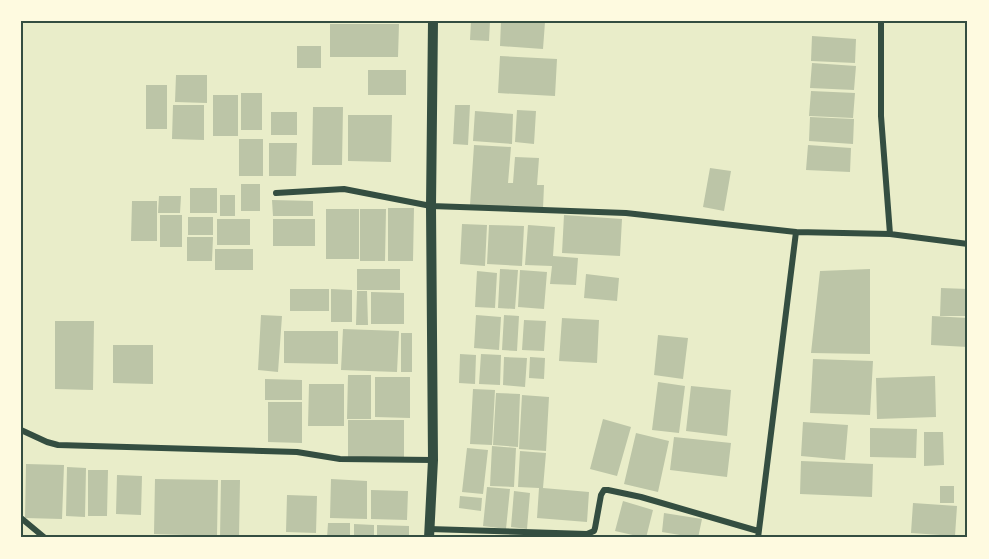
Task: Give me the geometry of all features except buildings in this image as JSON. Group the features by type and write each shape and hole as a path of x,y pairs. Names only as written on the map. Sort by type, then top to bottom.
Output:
{"street":[{"path":"433,21 430,206 433,460 429,534 587,534 596,528 601,495 604,490 608,490 641,497 758,535 796,232"},
{"path":"880,21 881,116 890,234"},
{"path":"276,193 344,189 430,206 626,213 796,232 890,234 968,244"},
{"path":"21,430 58,445 297,452 340,459 433,460"},
{"path":"21,518 45,538"}]}
